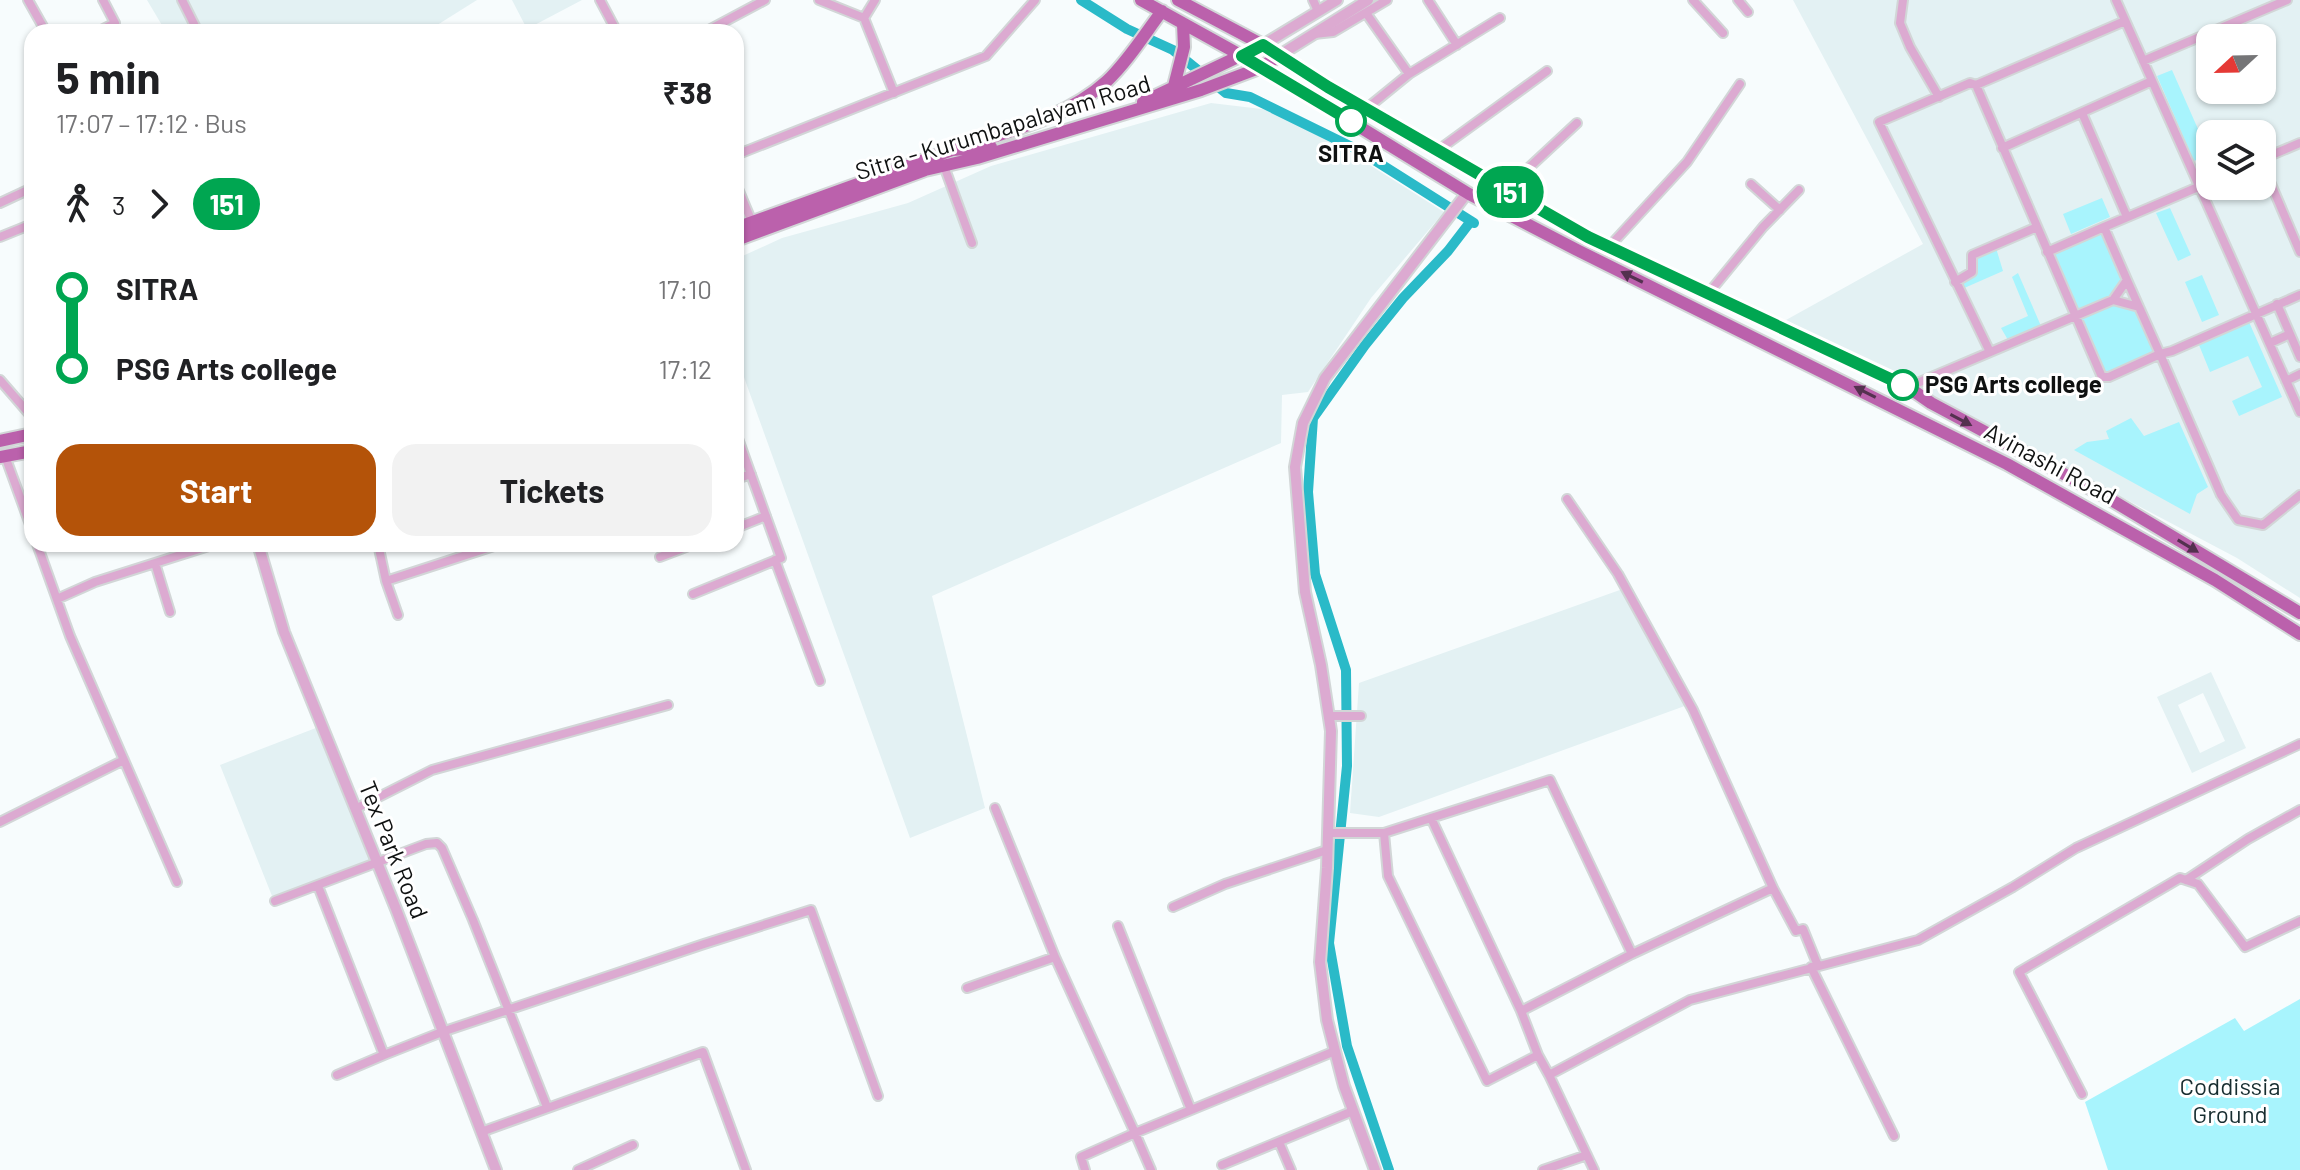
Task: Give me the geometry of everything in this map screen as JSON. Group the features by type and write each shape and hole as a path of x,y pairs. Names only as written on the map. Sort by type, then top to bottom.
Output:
{"main road":[{"name":"Avinashi Road","path":"1141,0 1158,16 1183,24 1262,67 1467,193 2007,464 2215,580 2300,634"},
{"name":"Avinashi Road","path":"1178,0 1263,45 1436,151 1588,237 1908,387 1931,403 2103,495 2300,613"},
{"path":"949,158 1082,100 1108,80 1158,16"},
{"path":"1178,84 1184,47 1183,24"},
{"name":"Sitra - Kurumbapalayam Road","path":"744,225 949,158 1136,106 1263,45"},
{"name":"Sitra - Kurumbapalayam Road","path":"744,237 925,170 949,158 1201,90 1262,67 1280,55"},
{"path":"0,441 24,436"},
{"path":"2,456 24,452"}],"street":[{"path":"28,0 42,24"},
{"path":"103,0 113,24"},
{"path":"182,0 194,24"},
{"path":"600,0 613,24"},
{"path":"720,24 765,0"},
{"path":"819,0 864,18 894,93"},
{"path":"864,18 875,0"},
{"path":"744,152 986,56 1035,0"},
{"path":"1313,0 1318,11"},
{"path":"1263,45 1337,0"},
{"path":"1280,55 1368,0"},
{"path":"1313,34 1333,32 1387,0"},
{"path":"1428,0 1457,45"},
{"path":"1693,0 1723,33"},
{"path":"1738,0 1748,12"},
{"path":"1903,0 1900,23 1939,97"},
{"path":"2116,0 2196,180"},
{"path":"2143,61 2287,0"},
{"path":"1366,13 1409,74"},
{"path":"1366,109 1409,74 1500,18"},
{"path":"1990,352 1879,122 1970,83 1976,85 2125,21"},
{"path":"1436,151 1547,71"},
{"path":"2002,148 2152,81"},
{"path":"1609,247 1687,162 1740,84"},
{"path":"1976,85 2102,377 2109,377 2172,351 2300,295"},
{"path":"2082,113 2127,217"},
{"path":"1505,190 1577,123"},
{"path":"2276,154 2300,143"},
{"path":"949,158 972,243"},
{"path":"1751,184 1780,210"},
{"path":"2047,252 2196,188"},
{"path":"1708,294 1763,227 1799,190"},
{"path":"0,203 24,192"},
{"path":"1375,1170 1335,1051 1327,1020 1320,962 1334,716 1305,592 1295,467 1303,423 1325,378 1467,193"},
{"path":"2276,195 2300,252"},
{"path":"2205,200 2300,412"},
{"path":"744,203 752,222"},
{"path":"0,237 24,227"},
{"path":"1955,282 1972,272 1972,255 2037,227"},
{"path":"2104,227 2221,495 2238,520 2263,525 2300,495"},
{"path":"1908,387 2113,300 2127,280"},
{"path":"2113,300 2139,307"},
{"path":"2277,304 2300,357"},
{"path":"2270,343 2290,334"},
{"path":"2286,381 2300,374"},
{"path":"0,380 24,408"},
{"path":"693,594 781,558 744,455"},
{"path":"2,456 24,510"},
{"path":"744,476 751,474"},
{"path":"1567,499 1618,574 1693,710 1773,888 1796,931 1803,929 1815,966 1894,1136"},
{"path":"744,525 766,516"},
{"path":"40,552 70,636 177,882"},
{"path":"57,599 95,582 190,552"},
{"name":"Tex Park Road","path":"260,552 284,632 496,1170"},
{"path":"380,552 398,615"},
{"path":"386,581 475,552"},
{"path":"660,557 673,552"},
{"path":"775,560 820,681"},
{"path":"155,563 170,612"},
{"path":"355,809 432,770 668,705"},
{"path":"1334,716 1358,716"},
{"path":"1549,1075 1690,1000 1918,940 2076,848 2300,744"},
{"path":"0,822 124,760"},
{"path":"1329,833 1384,833 1550,780 1632,954"},
{"path":"995,808 1055,957 1151,1170"},
{"path":"2186,880 2248,839 2300,810"},
{"path":"1431,818 1521,1011 1538,1055 1594,1170"},
{"path":"1384,833 1388,876 1487,1081 1538,1055"},
{"path":"275,901 426,844 437,843 442,848 547,1107"},
{"path":"1173,907 1225,884 1327,850"},
{"path":"2082,1094 2019,972 2180,878 2198,884 2245,947 2300,921"},
{"path":"318,886 384,1055"},
{"path":"1521,1011 1632,954 1773,888"},
{"path":"337,1075 442,1032 811,910 878,1096"},
{"path":"1118,926 1191,1110"},
{"path":"967,988 1055,957"},
{"path":"1085,1170 1081,1157 1335,1051"},
{"path":"481,1132 703,1052 746,1170"},
{"path":"1222,1165 1353,1111"},
{"path":"1279,1142 1291,1170"},
{"path":"581,1169 633,1145"},
{"path":"1543,1170 1587,1155"}],"shaded area":[{"path":"147,0 477,0 439,24 161,24"},
{"path":"512,0 582,0 536,24 524,24"},
{"path":"1793,0 2300,0 2300,598 2237,558 1786,320 1923,244"},
{"path":"1211,103 1286,112 1444,212 1371,298 1308,392 1282,395 1281,443 932,596 985,808 910,838 744,377 744,255 782,238 908,203 991,166"},
{"path":"1631,586 1693,703 1379,817 1350,813 1359,683"},
{"path":"2211,672 2246,748 2192,773 2157,697","holes":["2203,693 2225,741 2200,753 2178,705"]},
{"path":"321,726 377,864 272,896 220,765"}],"green space":[{"path":"2172,70 2196,124 2194,161 2157,76"},
{"path":"2102,198 2110,217 2071,234 2063,214"},
{"path":"2170,208 2191,255 2178,261 2156,213"},
{"path":"2101,233 2122,281 2111,297 2078,312 2052,255"},
{"path":"1996,248 2003,271 1962,289 1960,283 1975,275 1973,260 1977,255"},
{"path":"2018,273 2041,326 2008,340 2001,328 2028,316 2012,277"},
{"path":"2202,275 2219,315 2202,322 2185,282"},
{"path":"2113,304 2137,311 2155,352 2104,375 2080,318"},
{"path":"2249,322 2282,397 2239,416 2232,401 2262,387 2248,356 2210,372 2199,345"},
{"path":"2131,418 2144,436 2179,422 2208,487 2197,494 2190,514 2074,450 2087,442 2109,439 2106,431"},
{"name":"Coddissia Ground","path":"2300,999 2300,1170 2108,1170 2085,1102 2235,1018 2244,1031"}],"waterway":[{"path":"1081,0 1127,29 1173,50 1226,93 1250,97 1360,151 1474,223"},
{"path":"1389,1170 1347,1046 1329,943 1347,766 1346,670 1315,574 1308,492 1313,418 1365,345 1471,221"}],"bus line":[{"name":"151","path":"1351,121 1242,56 1263,45 1480,177 1588,237 1903,385"}],"place":[{"name":"SITRA","path":"1351,121"},
{"name":"PSG Arts college","path":"1903,385"}]}
